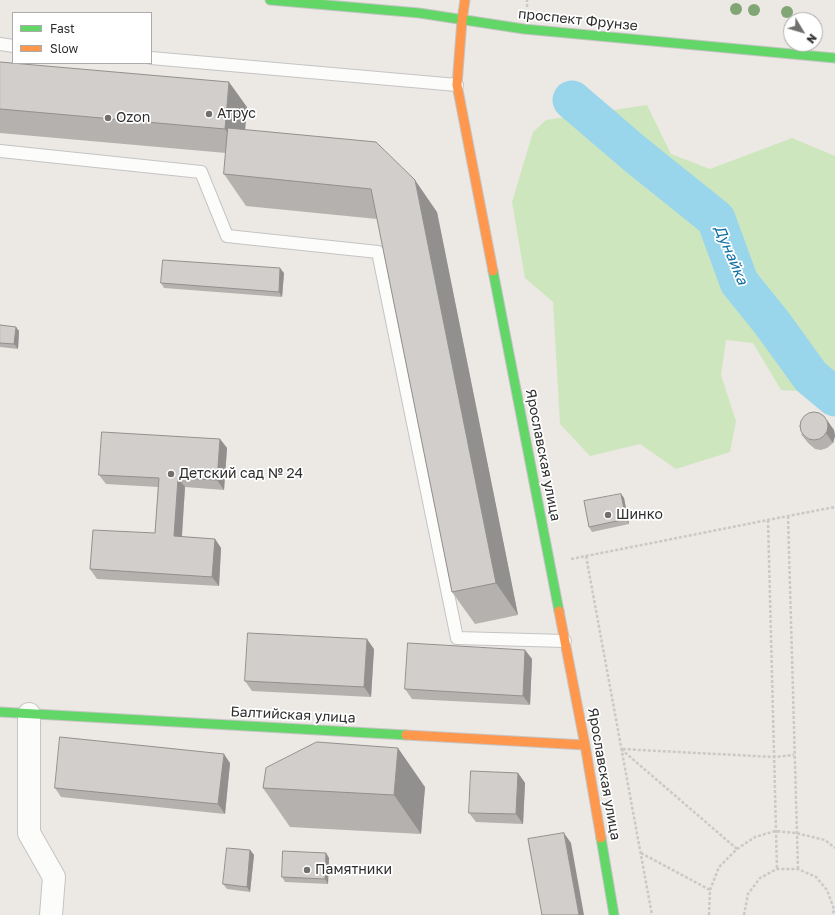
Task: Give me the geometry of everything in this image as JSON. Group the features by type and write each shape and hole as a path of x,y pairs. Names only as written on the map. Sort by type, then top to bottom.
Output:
{"street":[{"name":"проспект Фрунзе","path":"270,0 420,13 524,30 835,58"},
{"name":"Ярославская улица","path":"465,0 457,86 585,745 614,915"},
{"name":"Балтийская улица","path":"0,712 585,745"},
{"path":"28,714 29,833 54,877 51,915"}],"lane":[{"path":"0,44 12,46"},
{"path":"152,58 457,86"},
{"path":"0,151 201,172 227,236 378,252 457,638 565,641"}],"path":[{"path":"550,563 835,507"},
{"path":"788,516 798,868"},
{"path":"768,520 777,869"},
{"path":"586,556 652,915"},
{"path":"621,749 774,757 794,756"},
{"path":"621,749 737,849"},
{"path":"709,915 710,890 720,868 737,849 755,837 775,831 796,833 825,840 835,848"},
{"path":"641,853 710,890"},
{"path":"744,915 748,894 760,878 777,869 798,868 816,877 828,890 834,909 833,915"}],"green space":[{"path":"647,105 671,154 710,169 792,138 835,156 835,393 781,390 753,343 726,340 721,375 736,421 730,452 676,469 640,444 590,456 560,424 553,302 525,278 512,202 533,132 546,120"}],"building":[{"path":"0,62 229,82 225,129 0,109"},
{"path":"228,128 376,142 415,180 496,583 452,592 371,189 224,174"},
{"path":"163,260 280,268 279,292 161,283"},
{"path":"0,325 16,327 14,344 0,343"},
{"path":"814,412 824,416 828,426 824,436 814,440 804,436 800,426 804,416"},
{"path":"102,432 220,439 217,480 178,478 174,536 215,539 212,577 90,569 93,530 155,533 159,478 99,475"},
{"name":"Шинко","path":"621,494 626,519 589,527 584,501"},
{"path":"248,633 367,639 364,687 245,681"},
{"path":"408,643 525,650 523,696 405,689"},
{"path":"60,737 224,754 218,804 55,788"},
{"path":"317,742 398,748 394,795 263,788 266,768"},
{"path":"471,771 518,773 516,814 469,813"},
{"path":"564,833 579,915 542,915 528,839"},
{"path":"227,848 250,850 247,887 223,884"},
{"name":"Памятники","path":"283,851 326,853 325,879 282,877"}],"waterway":[{"name":"Дунайка","path":"572,100 635,154 716,219 739,282 772,323 811,377 835,397"}],"traffic: fast":[{"path":"270,0 419,13 524,29 835,58"},
{"path":"493,271 559,611"},
{"path":"0,712 406,735"},
{"path":"601,838 614,915"}],"traffic: slow":[{"path":"465,0 457,85 493,271"},
{"path":"559,611 601,838"},
{"path":"406,735 585,745"}],"place":[{"name":"Атрус","path":"209,114"},
{"name":"Ozon","path":"108,118"},
{"name":"Детский сад № 24","path":"171,474"},
{"name":"Шинко","path":"608,515"},
{"name":"Памятники","path":"307,870"}]}
